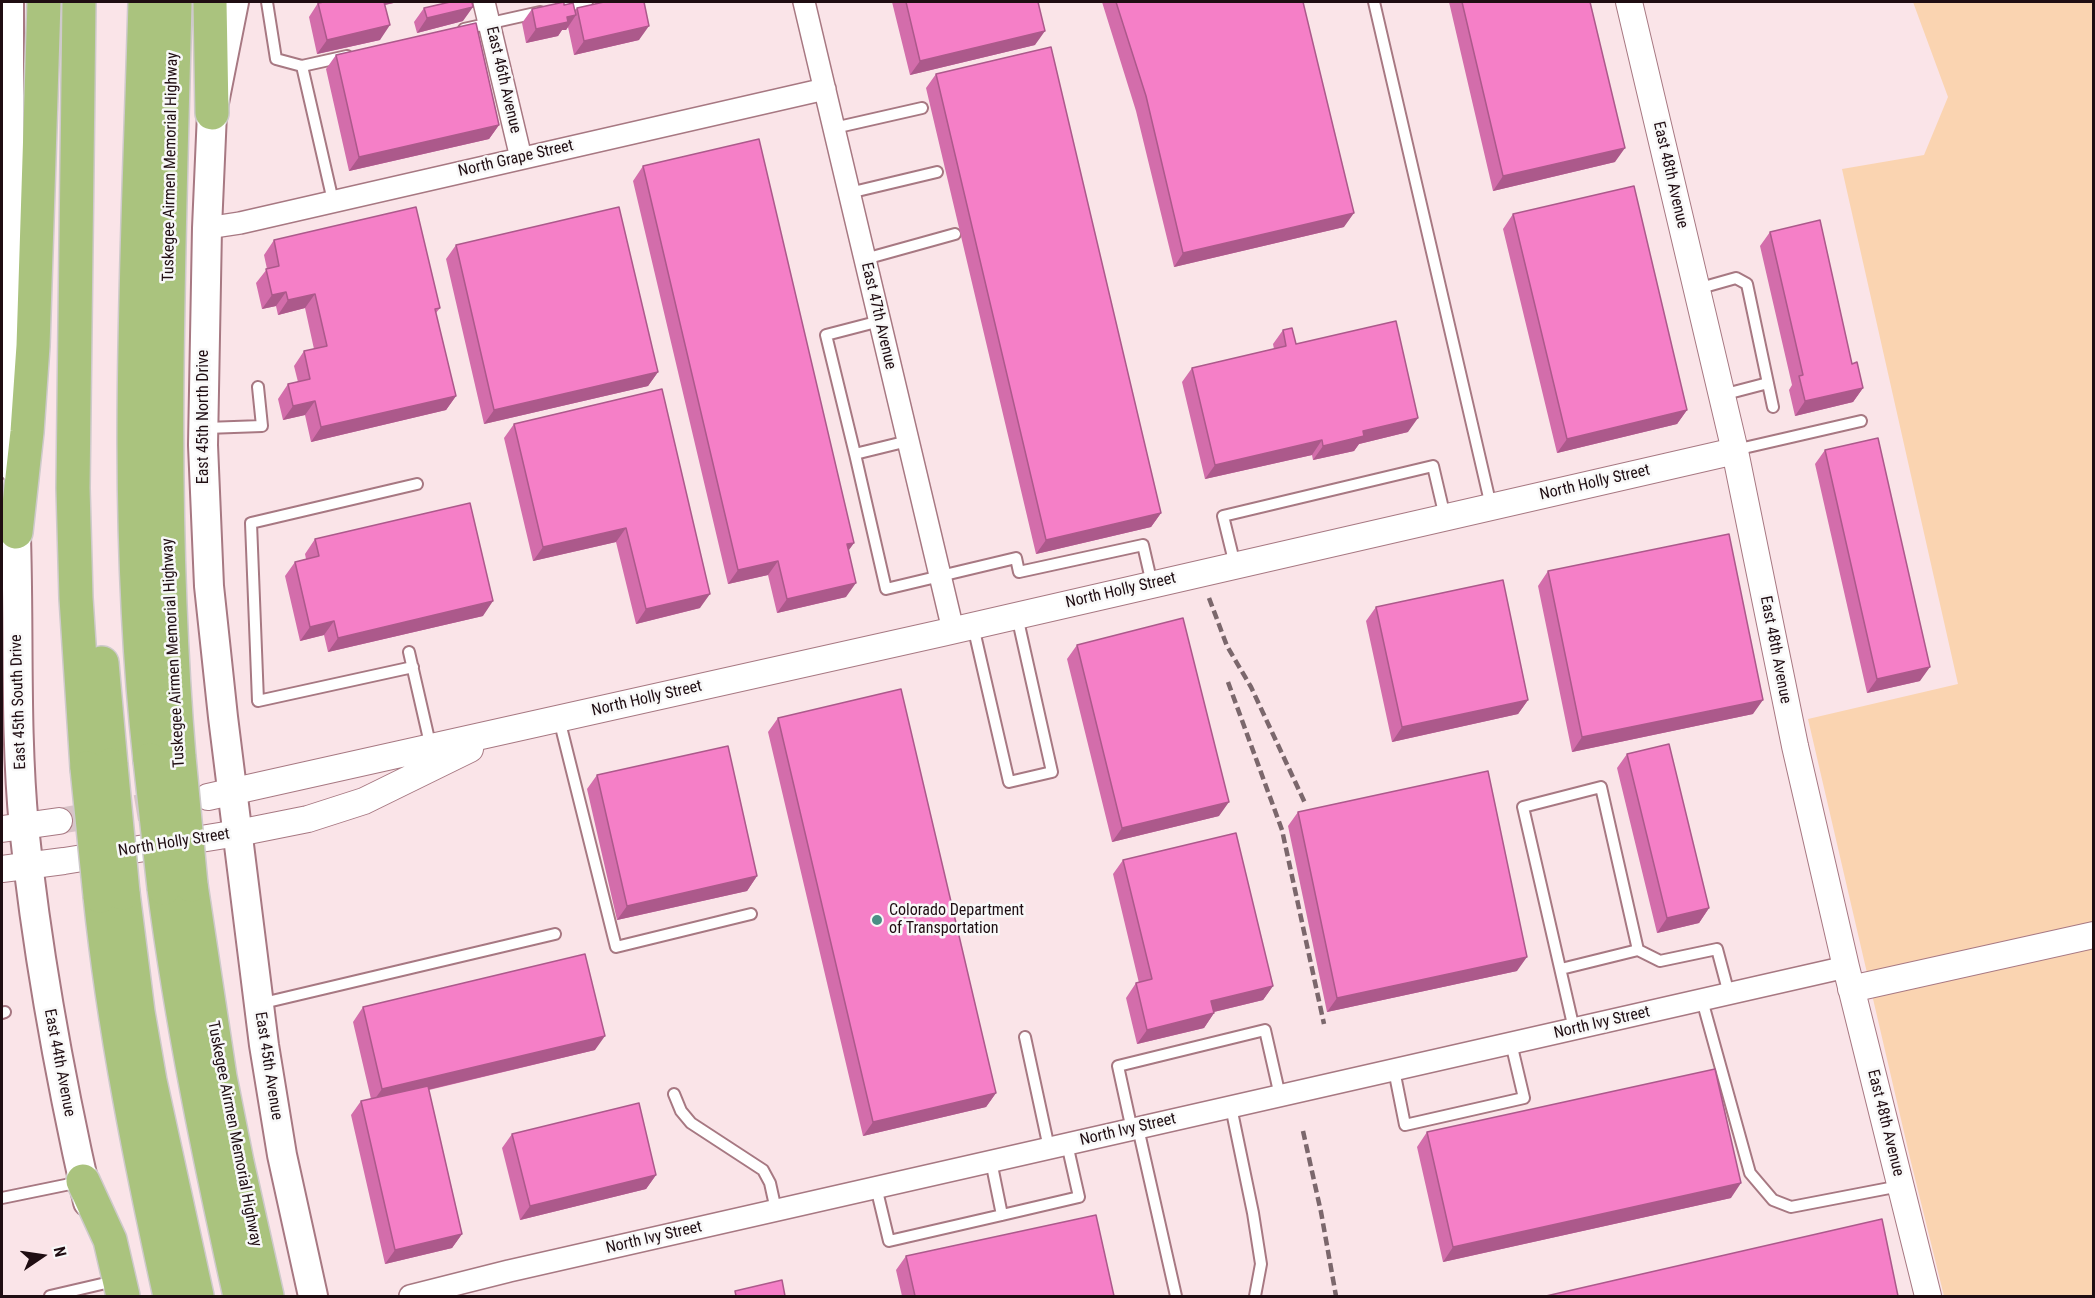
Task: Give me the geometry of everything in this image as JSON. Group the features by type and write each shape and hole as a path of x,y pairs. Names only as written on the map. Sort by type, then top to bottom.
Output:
{"highway":[{"path":"16,532 27,432 33,346 44,2"},
{"path":"79,2 73,488 76,598 99,766"},
{"path":"101,2 87,605 99,766 112,894 197,1296"},
{"path":"145,2 134,404 135,566 144,706 165,759"},
{"path":"160,2 167,337"},
{"name":"Tuskegee Airmen Memorial Highway","path":"175,2 166,444 173,687 165,759 178,886 267,1296"},
{"path":"210,2 212,112"},
{"path":"178,886 173,962 189,1053 240,1296"},
{"path":"112,894 105,942 124,1071 170,1296"},
{"path":"220,1077 251,1296"},
{"path":"83,1181 110,1240 112,1292"}],"main road":[{"name":"East 45th South Drive","path":"9,2 6,283 16,532 17,661 13,828"},
{"name":"East 45th North Drive","path":"234,2 212,112 203,428 209,586 223,717 220,794 238,833"},
{"name":"East 44th Avenue","path":"13,828 15,867 83,1181"},
{"name":"East 45th Avenue","path":"238,833 258,1004 282,1155 314,1296"}],"street":[{"name":"East 46th Avenue","path":"484,2 521,158"},
{"name":"East 47th Avenue","path":"804,2 940,576 963,628"},
{"name":"East 48th Avenue","path":"1629,2 1735,450 1784,697 1849,978 1928,1296"},
{"name":"North Grape Street","path":"207,228 240,223 825,89"},
{"name":"North Holly Street","path":"220,794 1017,616 1735,450"},
{"name":"North Holly Street","path":"15,867 238,833 309,819 347,808 508,731"},
{"path":"13,828 59,821"},
{"name":"North Ivy Street","path":"410,1296 509,1271 1729,994 1849,978 2094,935"}],"lane":[{"path":"267,2 276,59 302,66 357,53"},
{"path":"456,31 587,2"},
{"path":"1374,2 1491,507"},
{"path":"302,66 333,201"},
{"path":"834,128 921,108"},
{"path":"849,193 937,172"},
{"path":"865,259 955,234"},
{"path":"1697,290 1736,278 1747,284 1773,407"},
{"path":"880,321 826,335 886,589 1016,558 1019,572 1143,545 1152,584"},
{"path":"1721,395 1768,382"},
{"path":"203,428 262,426 258,387"},
{"path":"1735,450 1861,422"},
{"path":"855,454 908,441"},
{"path":"1235,565 1223,516 1433,466 1445,517"},
{"path":"413,667 258,700 251,523 417,484"},
{"path":"963,628 1009,782 1052,772 1017,616"},
{"path":"409,652 431,748"},
{"path":"559,719 616,946 751,914"},
{"path":"1574,1029 1523,807 1601,788 1638,950"},
{"path":"258,1004 555,934"},
{"path":"1561,969 1638,950 1660,961 1717,949 1729,994"},
{"path":"1702,1000 1750,1173 1773,1200 1791,1206 1900,1186"},
{"path":"1176,1296 1118,1066 1265,1030 1280,1096"},
{"path":"876,1187 889,1241 1079,1197 1058,1146 1025,1037"},
{"path":"1394,1070 1405,1125 1524,1098 1511,1043"},
{"path":"674,1094 681,1111 691,1123 763,1170 770,1183 776,1210"},
{"path":"1231,1107 1240,1144 1261,1264 1255,1296"},
{"path":"991,1161 1002,1215"},
{"path":"2,1198 83,1181"},
{"path":"50,1296 112,1292"}],"shaded area":[{"path":"1913,2 2093,2 2093,1296 1944,1296 1808,719 1958,684 1842,169 1924,155 1948,97"}],"building":[{"path":"384,2 390,25 327,40 318,3"},
{"path":"450,2 472,2 473,7 427,18 424,8"},
{"path":"564,2 564,5 573,3 576,15 567,17 568,22 536,29 532,9"},
{"path":"604,2 644,2 649,26 584,41 577,8"},
{"path":"906,2 1038,2 1045,31 920,61"},
{"path":"1116,2 1303,2 1354,213 1183,253 1146,96"},
{"path":"1462,2 1590,2 1625,148 1503,176"},
{"path":"476,23 499,125 359,157 336,55"},
{"path":"1051,47 1161,513 1046,540 936,74"},
{"path":"759,139 854,543 847,544 856,583 787,599 778,561 738,570 643,166"},
{"path":"1634,186 1687,410 1567,439 1513,214"},
{"path":"416,207 440,308 435,309 456,396 321,427 315,401 293,406 288,384 310,379 304,351 327,346 315,294 288,300 286,292 272,295 266,269 279,266 274,240"},
{"path":"619,207 658,372 494,410 456,245"},
{"path":"1820,220 1852,364 1857,362 1863,388 1805,401 1799,376 1803,375 1770,232"},
{"path":"1396,321 1418,418 1363,431 1364,436 1323,446 1322,440 1215,465 1192,368 1286,346 1283,330 1292,328 1296,344"},
{"path":"662,389 710,594 646,609 626,528 543,547 514,424"},
{"path":"1878,438 1930,667 1877,679 1825,450"},
{"path":"470,503 493,601 338,638 334,621 310,627 295,562 319,556 315,539"},
{"path":"1729,534 1763,700 1582,737 1548,571"},
{"path":"1503,580 1528,700 1402,727 1376,607"},
{"path":"1183,618 1229,802 1122,828 1077,645"},
{"name":"Colorado Department of Transportation","path":"901,689 996,1093 873,1122 778,718"},
{"path":"1669,744 1709,908 1667,918 1627,754"},
{"path":"728,746 757,876 627,906 597,775"},
{"path":"1488,771 1527,957 1337,998 1298,812"},
{"path":"1236,833 1273,986 1211,1001 1214,1013 1147,1030 1136,983 1152,979 1123,860"},
{"path":"585,954 605,1036 382,1089 363,1007"},
{"path":"1715,1069 1741,1183 1453,1247 1427,1132"},
{"path":"428,1086 462,1234 395,1250 361,1101"},
{"path":"639,1103 656,1175 530,1206 512,1134"},
{"path":"1096,1215 1114,1296 915,1296 906,1256"},
{"path":"1882,1219 1898,1296 1546,1296"},
{"path":"782,1280 785,1296 736,1296 735,1291"}],"tunnel":[{"path":"59,821 172,802"}],"railway":[{"path":"1209,598 1227,646 1251,687 1305,803"},
{"path":"1228,682 1282,830 1324,1024"},
{"path":"1303,1131 1336,1296"}],"place":[{"name":"Colorado Department of Transportation","path":"877,920"}]}
